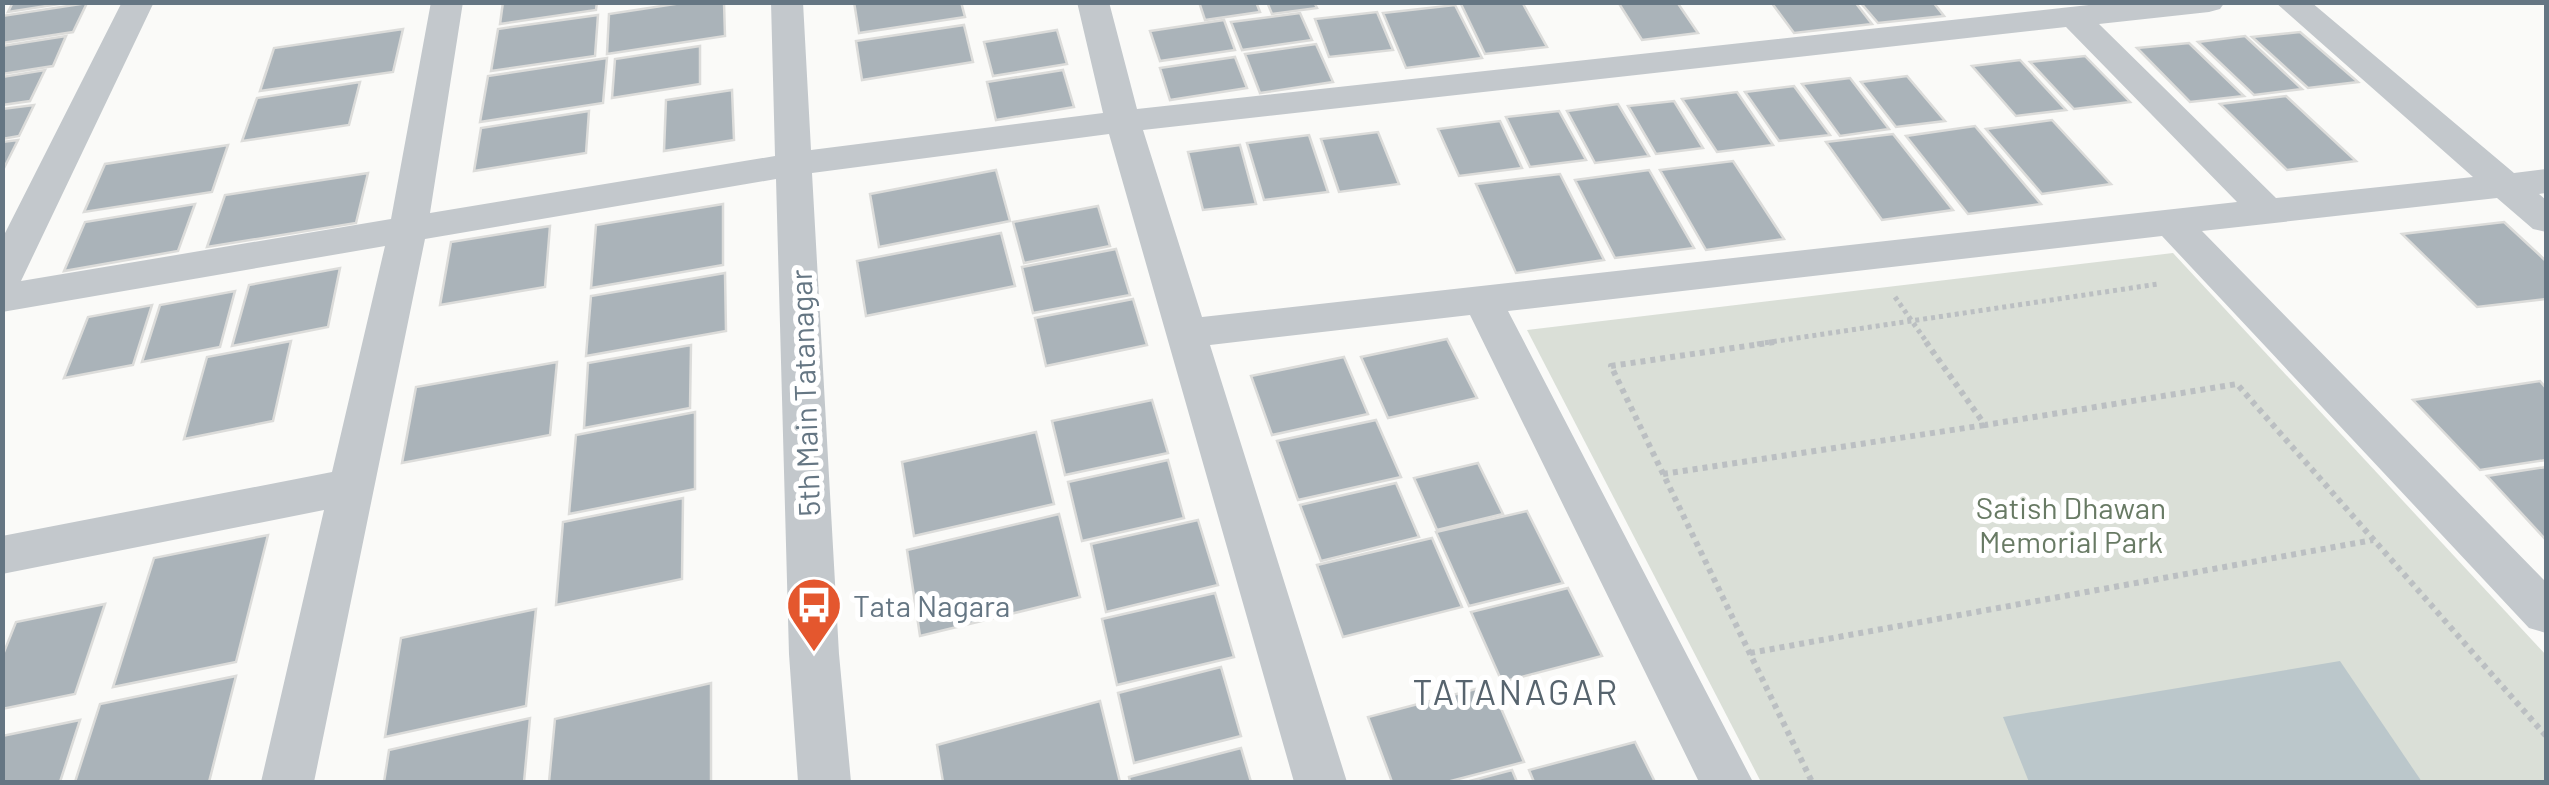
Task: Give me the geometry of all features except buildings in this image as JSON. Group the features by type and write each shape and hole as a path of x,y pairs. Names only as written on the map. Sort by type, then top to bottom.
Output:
{"street":[{"path":"2,279 138,2"},
{"path":"287,782 408,229 447,2"},
{"name":"5th Main Tatanagar","path":"787,2 814,654 825,782"},
{"path":"1093,2 1123,121 1320,782"},
{"path":"2,298 794,164 1123,121 2209,2"},
{"path":"2291,2 2546,220"},
{"path":"2074,18 2267,211"},
{"path":"1186,333 1481,297 2546,181"},
{"path":"2171,222 2546,612"},
{"path":"1481,297 1726,782"},
{"path":"2,556 353,486"}],"path":[{"path":"1866,255 1985,425"},
{"path":"1812,782 1611,366 2158,284"},
{"path":"1663,474 2236,384 2546,736"},
{"path":"1750,653 2374,540"}],"green space":[{"name":"Satish Dhawan Memorial Park","path":"2173,253 2546,655 2546,782 1761,782 1527,330"}],"shaded area":[{"path":"2340,661 2422,782 2029,782 2003,717"}],"place":[{"name":"Tata Nagara","path":"814,654"}],"district":[{"name":"TATANAGAR","path":"1516,691"}]}
